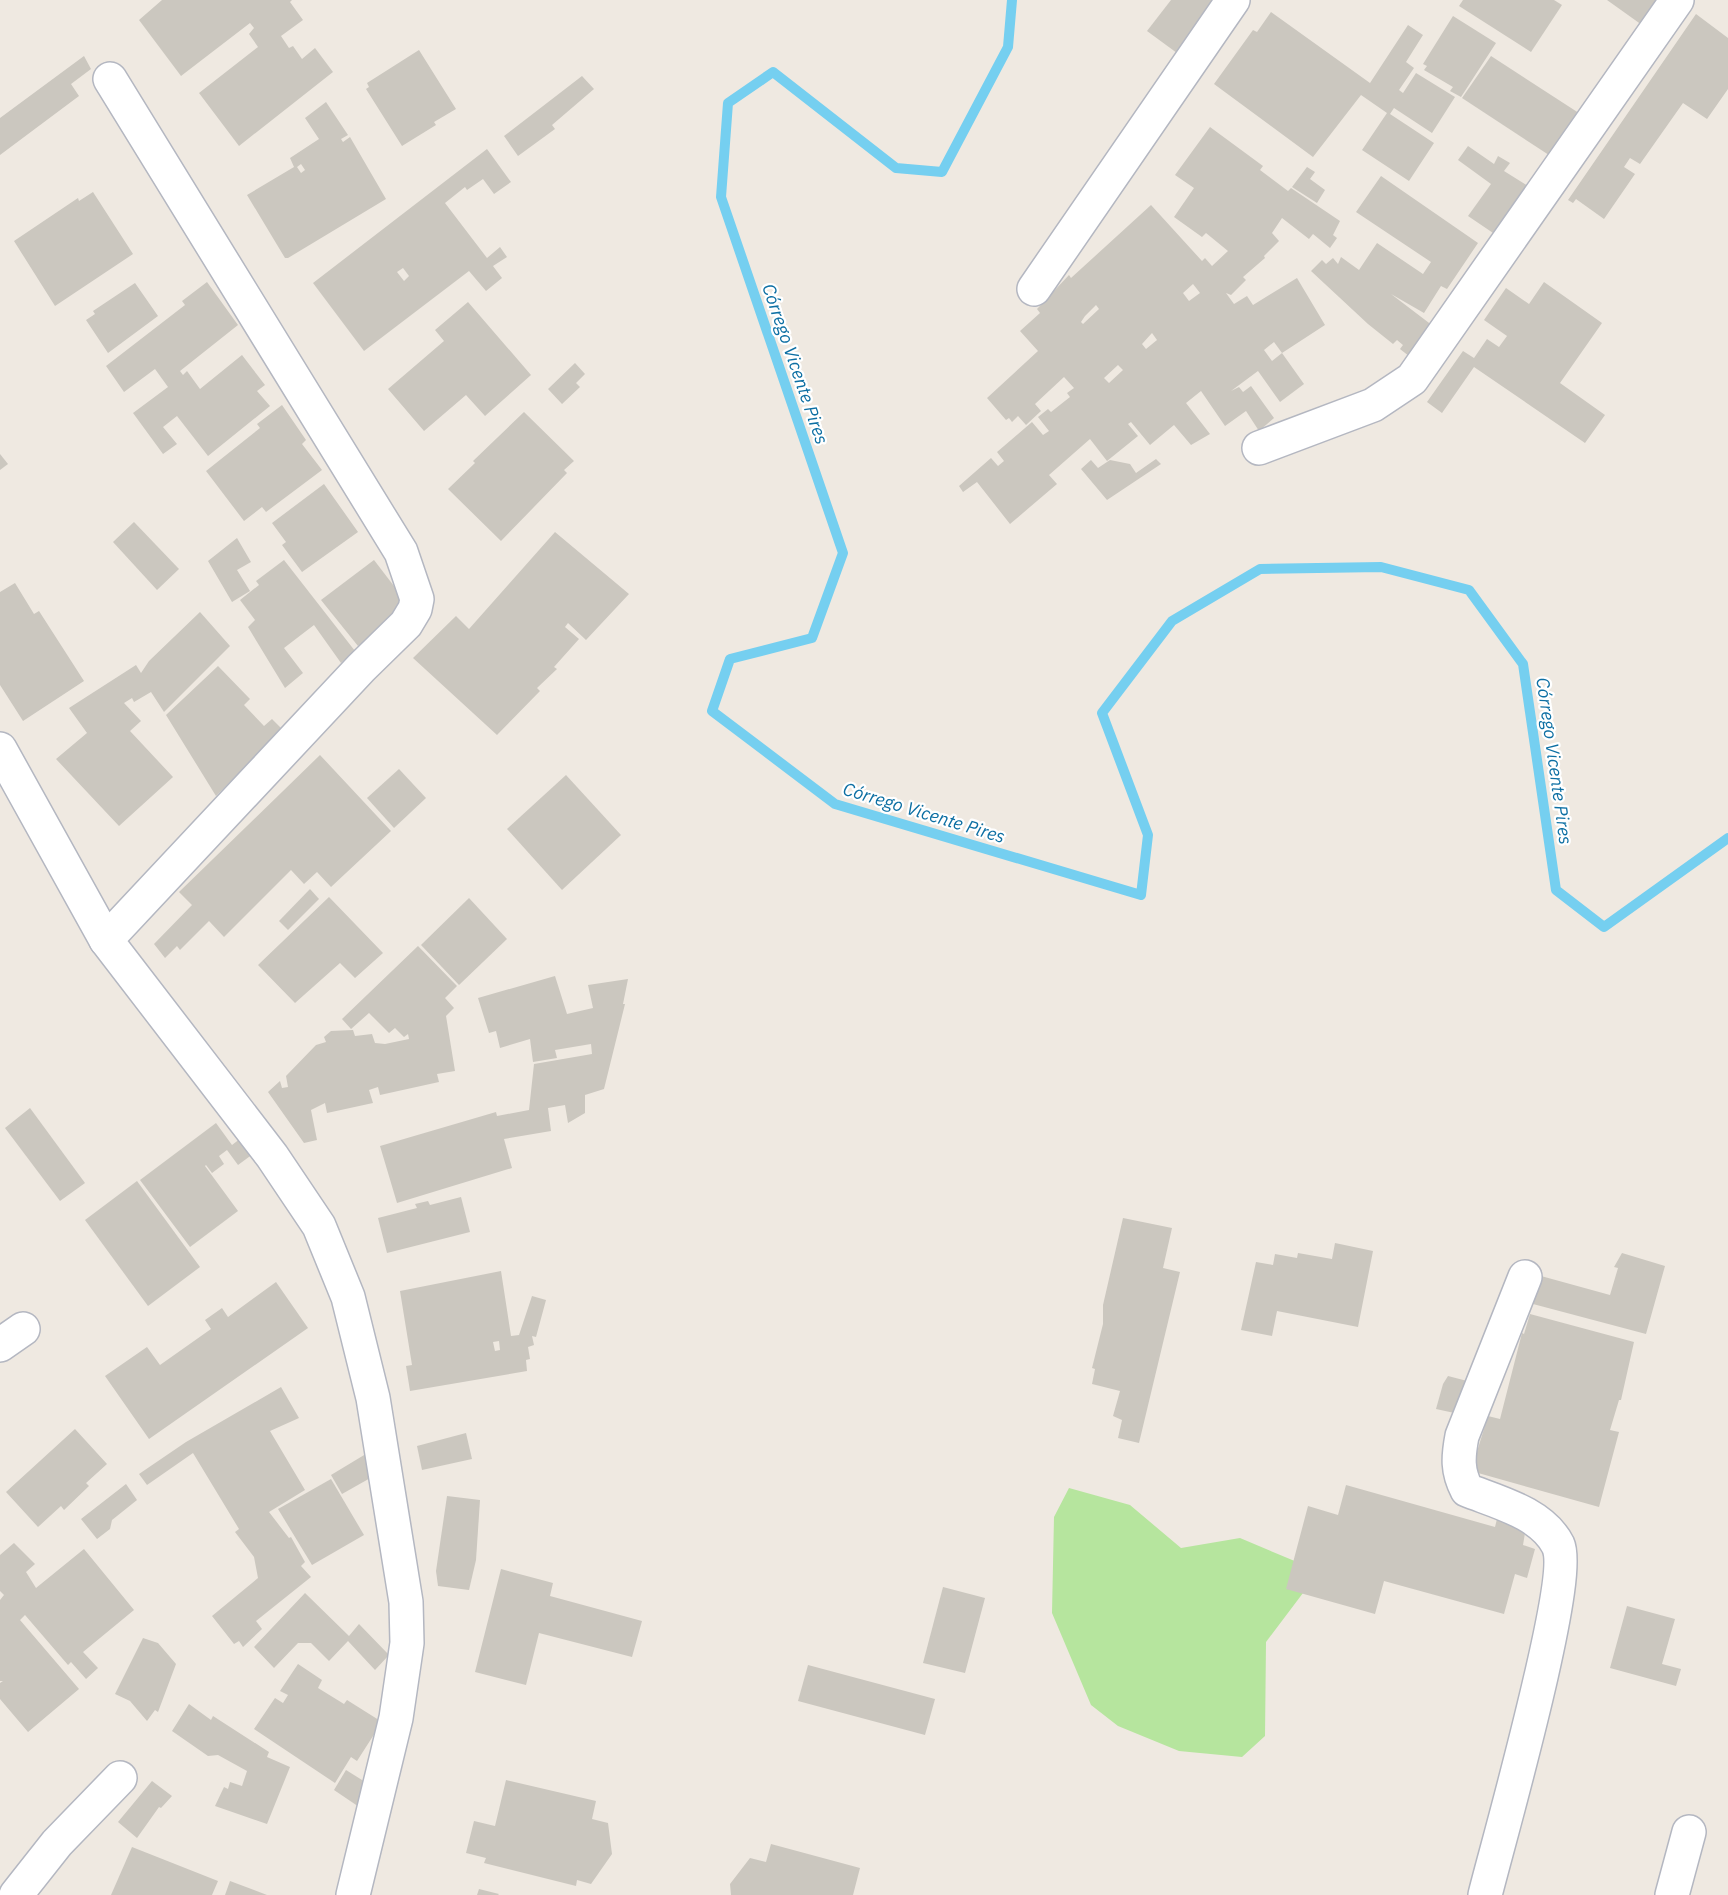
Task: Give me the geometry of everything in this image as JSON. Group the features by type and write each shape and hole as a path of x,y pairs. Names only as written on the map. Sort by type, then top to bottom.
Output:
{"street":[{"path":"1034,289 1233,0"},
{"path":"1259,448 1373,405 1412,379 1677,0"},
{"path":"106,940 361,668 406,624 416,609 417,599 414,581 401,552 110,79"},
{"path":"0,749 106,940 272,1156 319,1226 348,1297 373,1398 406,1602 407,1643 396,1718 353,1895"},
{"path":"1485,1895 1553,1625 1560,1577 1559,1546 1548,1532 1530,1516 1467,1490 1459,1476 1458,1459 1462,1436 1525,1277"},
{"path":"16,1895 57,1843 120,1778"},
{"path":"1672,1895 1689,1832"}],"green space":[{"path":"1069,1488 1130,1505 1181,1548 1240,1538 1297,1562 1303,1593 1266,1642 1265,1736 1242,1757 1179,1751 1118,1726 1091,1705 1052,1613 1054,1517"}],"building":[{"path":"162,0 292,0 290,2 303,20 281,36 289,48 293,46 302,59 315,48 333,72 239,146 199,93 258,47 249,34 254,28 250,23 181,76 139,20"},
{"path":"1171,0 1217,0 1177,53 1147,31"},
{"path":"1463,0 1554,0 1562,5 1531,52 1459,6"},
{"path":"1607,0 1660,0 1642,25"},
{"path":"1271,12 1370,83 1408,25 1423,35 1406,62 1414,68 1399,90 1403,93 1416,73 1455,97 1432,133 1394,108 1390,114 1434,143 1409,181 1362,150 1387,113 1361,95 1313,157 1214,84 1253,30 1257,32"},
{"path":"1696,14 1728,38 1728,89 1707,119 1683,103 1640,164 1630,158 1624,167 1635,174 1604,219 1576,199 1573,203 1568,200"},
{"path":"1453,16 1496,43 1461,97 1450,91 1453,87 1424,70 1427,66 1423,64"},
{"path":"419,50 456,109 434,122 436,125 402,146 366,89 369,87 367,83"},
{"path":"84,56 91,69 71,84 79,96 0,155 0,118"},
{"path":"1491,56 1585,117 1552,157 1462,98"},
{"path":"582,76 594,89 552,125 555,129 518,156 504,136"},
{"path":"326,102 348,135 341,139 343,142 350,137 386,199 285,258 247,195 294,167 290,158 319,139 305,118","holes":["301,164 305,170 301,173 297,167"]},
{"path":"1210,127 1263,166 1260,170 1288,191 1291,188 1340,221 1333,235 1337,238 1330,248 1313,234 1309,239 1282,218 1272,233 1279,241 1264,256 1265,258 1243,277 1246,280 1231,295 1226,293 1234,304 1247,296 1253,305 1297,278 1325,325 1282,353 1304,384 1280,402 1258,371 1231,391 1239,387 1243,392 1251,386 1274,418 1259,431 1246,411 1225,426 1201,391 1186,403 1210,434 1191,445 1174,425 1150,445 1131,422 1128,424 1138,436 1107,461 1090,439 1049,475 1057,484 1010,524 977,482 963,492 959,486 991,458 998,466 1004,461 997,452 1032,422 1043,435 1049,431 1038,417 1048,409 1051,412 1070,397 1067,393 1074,388 1064,377 1035,404 1041,411 1026,425 1018,416 1012,422 1009,418 1006,420 987,398 1038,351 1020,331 1040,313 1037,309 1069,275 1071,278 1151,205 1202,261 1205,258 1212,266 1228,251 1206,233 1202,237 1174,217 1194,188 1175,175","holes":["1193,284 1200,293 1189,301 1183,293","1096,305 1099,309 1083,324 1081,322","1152,333 1157,340 1146,349 1142,344","1274,342 1282,353 1272,361 1264,350","1118,365 1123,370 1109,383 1104,378"]},
{"path":"1468,146 1494,164 1498,156 1510,163 1504,171 1533,189 1499,237 1468,216 1491,184 1458,160"},
{"path":"487,149 511,182 494,194 483,179 467,190 465,187 445,203 487,258 500,247 507,257 493,266 502,278 486,291 469,271 364,351 313,283","holes":["403,268 409,276 404,281 397,272"]},
{"path":"1307,167 1315,172 1310,179 1325,190 1317,203 1292,187"},
{"path":"1381,176 1478,243 1447,289 1441,286 1424,313 1391,294 1437,329 1414,360 1400,349 1403,345 1397,340 1393,344 1368,324 1311,271 1322,260 1326,264 1333,258 1338,264 1341,257 1359,270 1377,243 1423,274 1431,262 1356,212"},
{"path":"93,192 133,254 55,306 14,241 78,198 79,201"},
{"path":"207,282 238,325 180,371 183,375 187,371 200,389 242,355 265,385 257,391 270,406 208,456 177,416 163,427 177,444 163,454 133,413 168,387 155,369 124,392 106,366 185,305 182,301"},
{"path":"1544,282 1602,323 1560,383 1605,415 1585,443 1474,367 1442,413 1427,402 1463,351 1474,358 1487,339 1499,347 1507,336 1484,320 1506,288 1529,304"},
{"path":"135,283 158,316 108,353 86,320 95,314 93,311"},
{"path":"468,302 531,375 485,416 466,395 424,431 388,389 444,341 435,330"},
{"path":"575,363 585,374 576,383 580,387 562,404 548,389"},
{"path":"282,405 306,440 302,444 322,470 266,512 262,507 244,521 206,471 260,428 257,424"},
{"path":"524,412 574,461 564,470 567,473 501,541 448,489 475,463 473,461"},
{"path":"0,454 8,464 0,470"},
{"path":"1156,459 1161,464 1107,500 1081,469 1091,460 1098,468 1110,460 1130,464 1136,473"},
{"path":"324,484 358,532 302,572 282,545 286,542 272,523"},
{"path":"134,522 179,569 157,590 113,542"},
{"path":"555,532 629,594 586,640 568,623 565,627 579,639 554,667 557,669 537,688 540,691 497,735 413,658 456,616 469,629"},
{"path":"237,538 251,562 237,570 250,591 232,602 208,561"},
{"path":"284,560 355,651 341,663 314,625 284,648 303,673 285,688 248,627 255,620 240,600 259,585 256,581"},
{"path":"374,560 410,607 358,646 321,600"},
{"path":"15,583 34,614 39,611 84,681 23,721 0,685 0,592"},
{"path":"200,612 230,646 164,712 151,692 134,702 132,698 124,703 141,721 130,731 173,777 119,826 56,759 87,733 69,708 136,665 141,673 149,661"},
{"path":"218,666 250,699 244,705 264,726 272,719 283,730 216,796 166,715"},
{"path":"320,755 391,831 331,887 317,872 304,884 291,870 224,937 209,921 180,950 177,946 165,958 154,944 192,905 179,892"},
{"path":"399,769 426,798 394,828 367,798"},
{"path":"566,775 621,835 562,890 507,829"},
{"path":"310,889 319,899 288,930 279,921"},
{"path":"329,897 383,953 355,978 340,963 295,1003 258,965"},
{"path":"469,898 507,939 459,985 421,945"},
{"path":"418,946 457,986 445,998 454,1008 446,1016 455,1071 437,1074 439,1082 380,1095 378,1087 369,1090 373,1103 327,1113 325,1103 311,1110 317,1140 304,1143 268,1092 280,1081 282,1088 288,1087 286,1076 316,1045 326,1042 324,1037 331,1031 353,1030 355,1036 372,1034 375,1043 385,1044 409,1039 408,1034 404,1037 395,1028 389,1033 369,1013 351,1029 342,1019"},
{"path":"555,976 567,1014 593,1008 588,985 628,979 623,1004 625,1004 604,1089 585,1095 585,1113 568,1123 565,1105 548,1108 551,1131 504,1139 512,1168 397,1203 380,1146 496,1112 497,1116 529,1110 534,1064 592,1054 591,1044 555,1050 557,1058 533,1062 530,1039 500,1048 496,1031 489,1033 478,998"},
{"path":"30,1108 85,1183 60,1201 5,1128"},
{"path":"216,1123 232,1145 245,1135 257,1151 238,1165 227,1150 219,1156 224,1164 212,1173 205,1166 238,1211 190,1247 140,1180"},
{"path":"137,1181 200,1267 148,1306 85,1220"},
{"path":"461,1197 470,1232 387,1253 378,1218 417,1208 415,1204 428,1201 430,1205"},
{"path":"1123,1218 1172,1228 1163,1268 1180,1272 1139,1443 1118,1438 1122,1420 1113,1416 1120,1391 1092,1384 1095,1369 1092,1368 1103,1324 1103,1305"},
{"path":"1335,1243 1373,1251 1358,1327 1277,1311 1272,1336 1241,1330 1256,1262 1273,1265 1275,1254 1297,1258 1298,1253 1332,1259"},
{"path":"1622,1253 1665,1266 1646,1334 1533,1304 1541,1276 1610,1295 1618,1268 1614,1267"},
{"path":"501,1271 511,1336 519,1335 532,1296 546,1300 536,1337 532,1336 534,1345 528,1347 530,1359 526,1360 527,1371 410,1391 406,1366 412,1365 400,1291","holes":["499,1341 500,1350 495,1351 493,1342"]},
{"path":"276,1282 308,1328 149,1439 105,1376 147,1347 160,1365 211,1329 205,1320 222,1308 228,1317"},
{"path":"1530,1314 1634,1342 1621,1400 1619,1400 1610,1430 1619,1432 1599,1507 1471,1471 1488,1416 1500,1419 1522,1333 1524,1334"},
{"path":"1448,1376 1471,1382 1459,1414 1436,1409 1443,1384"},
{"path":"281,1387 299,1418 270,1431 305,1490 269,1512 289,1538 291,1537 305,1562 301,1566 311,1577 256,1621 262,1629 243,1647 239,1641 234,1644 212,1616 258,1578 254,1557 235,1532 239,1529 193,1453 147,1485 139,1474 186,1442"},
{"path":"75,1429 107,1464 86,1483 89,1486 64,1510 61,1506 38,1527 6,1492"},
{"path":"466,1433 472,1459 422,1470 417,1446"},
{"path":"384,1443 388,1468 342,1494 331,1475"},
{"path":"331,1479 364,1535 312,1565 278,1509"},
{"path":"126,1484 137,1500 112,1520 110,1529 97,1539 81,1519"},
{"path":"1346,1485 1495,1527 1497,1519 1526,1527 1523,1545 1535,1549 1527,1578 1515,1574 1504,1614 1384,1581 1375,1614 1286,1589 1308,1506 1338,1515"},
{"path":"447,1496 480,1500 476,1560 469,1590 438,1586 436,1571"},
{"path":"14,1543 35,1564 26,1572 36,1588 84,1549 134,1610 83,1652 98,1668 86,1679 71,1662 68,1665 25,1615 20,1620 79,1689 28,1732 0,1699 0,1683 3,1681 0,1681 0,1600 4,1595 0,1591 0,1555"},
{"path":"501,1569 553,1583 550,1596 642,1621 632,1657 539,1633 526,1685 475,1672"},
{"path":"943,1587 985,1598 965,1673 923,1663"},
{"path":"305,1593 349,1636 359,1624 389,1655 375,1670 348,1641 329,1661 311,1643 298,1643 274,1668 254,1647"},
{"path":"1627,1606 1675,1619 1662,1664 1681,1669 1676,1686 1610,1668"},
{"path":"143,1638 158,1643 176,1664 158,1712 155,1710 147,1721 130,1701 115,1694"},
{"path":"298,1664 322,1680 318,1688 344,1704 347,1700 382,1722 357,1761 351,1757 335,1783 254,1729 275,1698 283,1703 288,1695 280,1691"},
{"path":"808,1665 935,1699 925,1735 798,1701"},
{"path":"189,1704 211,1720 213,1716 269,1752 267,1757 290,1767 267,1824 215,1806 224,1787 228,1789 230,1782 242,1786 247,1771 218,1755 208,1756 172,1731"},
{"path":"346,1770 378,1790 371,1815 334,1790"},
{"path":"506,1780 596,1801 592,1819 608,1823 612,1854 591,1884 577,1880 576,1886 484,1863 486,1858 466,1853 474,1821 495,1826"},
{"path":"152,1781 172,1796 161,1808 159,1807 137,1838 118,1822"},
{"path":"771,1844 860,1868 853,1895 731,1895 730,1884 750,1858 766,1862"},
{"path":"132,1847 218,1881 212,1895 111,1895"},
{"path":"230,1881 267,1895 225,1895"},
{"path":"479,1889 499,1894 477,1895"}],"waterway":[{"name":"Córrego Vicente Pires","path":"1012,0 1008,47 942,172 896,168 773,72 728,103 721,197 843,553 812,638 730,659 712,711 835,804 1141,895 1148,835 1102,713 1172,621 1260,569 1381,567 1469,590 1523,664 1556,890 1604,927 1728,838"}]}
